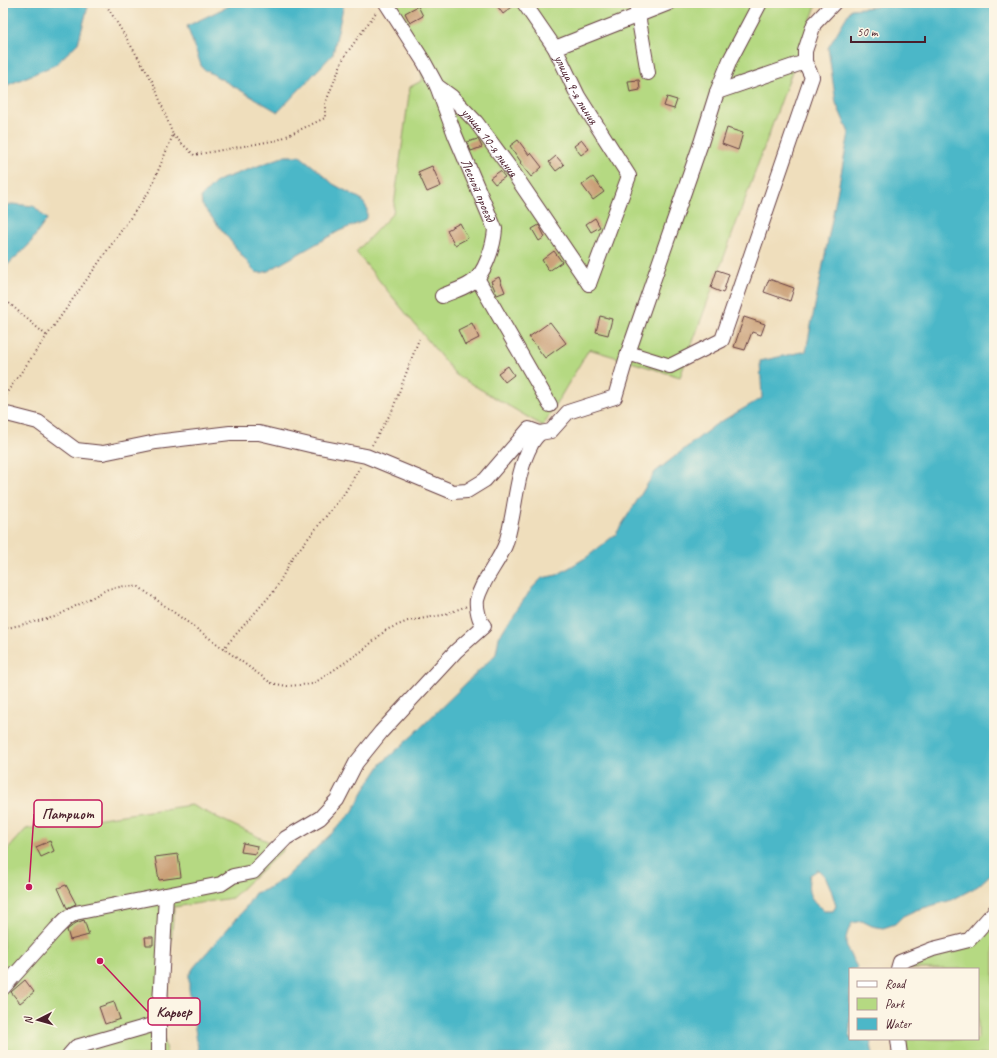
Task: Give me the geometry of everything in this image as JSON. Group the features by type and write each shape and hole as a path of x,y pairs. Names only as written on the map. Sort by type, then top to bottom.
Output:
{"street":[{"name":"улица 9-я линия","path":"524,3 555,48 578,96 629,176 590,284"},
{"path":"555,48 637,9 669,3"},
{"path":"3,413 38,422 76,450 103,453 156,442 230,433 259,433 366,456 453,492 467,491 485,480 529,429 540,433 551,431 568,412 615,397 628,354 701,143 717,92 730,60 760,3"},
{"path":"628,354 670,366 722,340 812,77 805,62 805,51 814,24 834,3"},
{"name":"улица 10-я линия","path":"382,6 424,62 437,86 452,97 476,122 510,168 590,284"},
{"path":"637,9 648,73"},
{"path":"717,92 805,62"},
{"name":"Лесной проезд","path":"437,86 455,135 495,229 490,252 477,278"},
{"path":"442,296 471,284 477,278 550,405"},
{"path":"3,988 61,924 75,913 221,884 233,876 253,872 286,838 320,818 337,800 356,763 381,732 456,651 484,626 481,624 477,601 488,576 506,543 516,490 523,467 531,444 540,433"},
{"path":"159,1055 159,1023 166,895"},
{"path":"898,968 900,962 933,949 969,940 994,912"},
{"path":"69,1055 76,1047 159,1023"},
{"path":"898,1040 900,1055"}],"path":[{"path":"105,3 153,82 173,135 194,155 278,140 325,118 325,104 344,57 382,6"},
{"path":"3,398 150,190 173,135"},
{"path":"3,298 46,336"},
{"path":"223,649 275,590 293,557 344,494 392,411 419,339"},
{"path":"3,629 55,617 108,589 125,586 139,587 271,683 287,686 313,684 362,651 386,630 408,621 443,615 477,601"}],"green space":[{"path":"391,3 817,3 680,377 589,349 543,426 456,375 356,252 393,213 410,87 423,80 413,35"},
{"path":"191,805 284,849 232,898 174,907 163,1037 167,1055 3,1055 3,855 26,829"},
{"path":"994,920 994,1055 908,1055 905,1040 979,1040 979,968 908,968 921,958"}],"water":[{"path":"3,3 89,3 78,43 55,65 3,87"},
{"path":"235,3 344,3 333,54 278,112 202,68 187,26"},
{"path":"884,3 994,3 994,871 978,886 952,900 916,910 903,916 895,924 883,928 872,926 862,921 852,923 846,936 846,942 849,952 857,968 849,968 849,1040 870,1040 873,1055 199,1055 189,989 189,975 194,967 244,910 255,893 265,890 283,879 353,811 364,790 382,763 412,736 496,654 499,637 533,587 542,578 557,575 587,557 616,534 655,472 715,425 762,398 760,361 806,351 849,133 836,103 828,48 851,9 875,7","holes":["818,870 825,877 830,886 836,906 833,911 824,911 815,903 809,891 810,875"]},
{"path":"285,156 300,156 333,184 361,199 367,208 367,218 339,231 268,271 261,273 255,272 202,205 201,197 217,181"},
{"path":"12,204 34,206 47,219 28,246 3,269 3,206"}],"building":[{"path":"495,3 516,3 516,4 503,14"},
{"path":"418,6 423,16 410,23 405,13"},
{"path":"639,80 640,90 630,92 628,81"},
{"path":"667,97 677,100 674,109 664,106"},
{"path":"727,128 743,133 738,150 722,144"},
{"path":"478,139 482,147 471,151 467,142"},
{"path":"518,140 529,155 531,153 542,167 531,177 520,163 521,162 510,146"},
{"path":"582,140 589,149 581,155 574,146"},
{"path":"556,156 564,165 556,171 549,162"},
{"path":"432,166 441,186 427,192 418,172"},
{"path":"500,171 505,177 495,184 490,178"},
{"path":"593,177 604,192 593,200 582,185"},
{"path":"595,218 600,227 591,232 586,224"},
{"path":"460,223 468,238 455,245 447,230"},
{"path":"539,225 545,237 539,241 532,229"},
{"path":"554,251 562,262 549,271 542,260"},
{"path":"717,270 729,274 723,293 711,288"},
{"path":"499,277 505,292 497,295 491,281"},
{"path":"769,279 794,288 790,301 764,292"},
{"path":"600,316 612,319 608,335 596,332"},
{"path":"744,317 765,324 761,335 752,332 745,350 734,347"},
{"path":"550,322 566,343 545,358 529,337"},
{"path":"472,323 479,338 465,345 458,330"},
{"path":"508,366 514,375 505,382 498,373"},
{"path":"50,841 54,851 41,857 36,847"},
{"path":"243,843 257,846 256,854 241,852"},
{"path":"178,854 181,877 159,880 155,857"},
{"path":"66,885 76,904 67,908 58,888"},
{"path":"84,920 89,935 70,940 67,930 76,923"},
{"path":"145,937 153,937 153,945 146,945"},
{"path":"25,980 34,992 20,1003 11,992"},
{"path":"114,1002 120,1019 105,1024 99,1007"}],"place":[{"name":"Патриот","path":"29,887"},
{"name":"Карьер","path":"100,961"}]}
